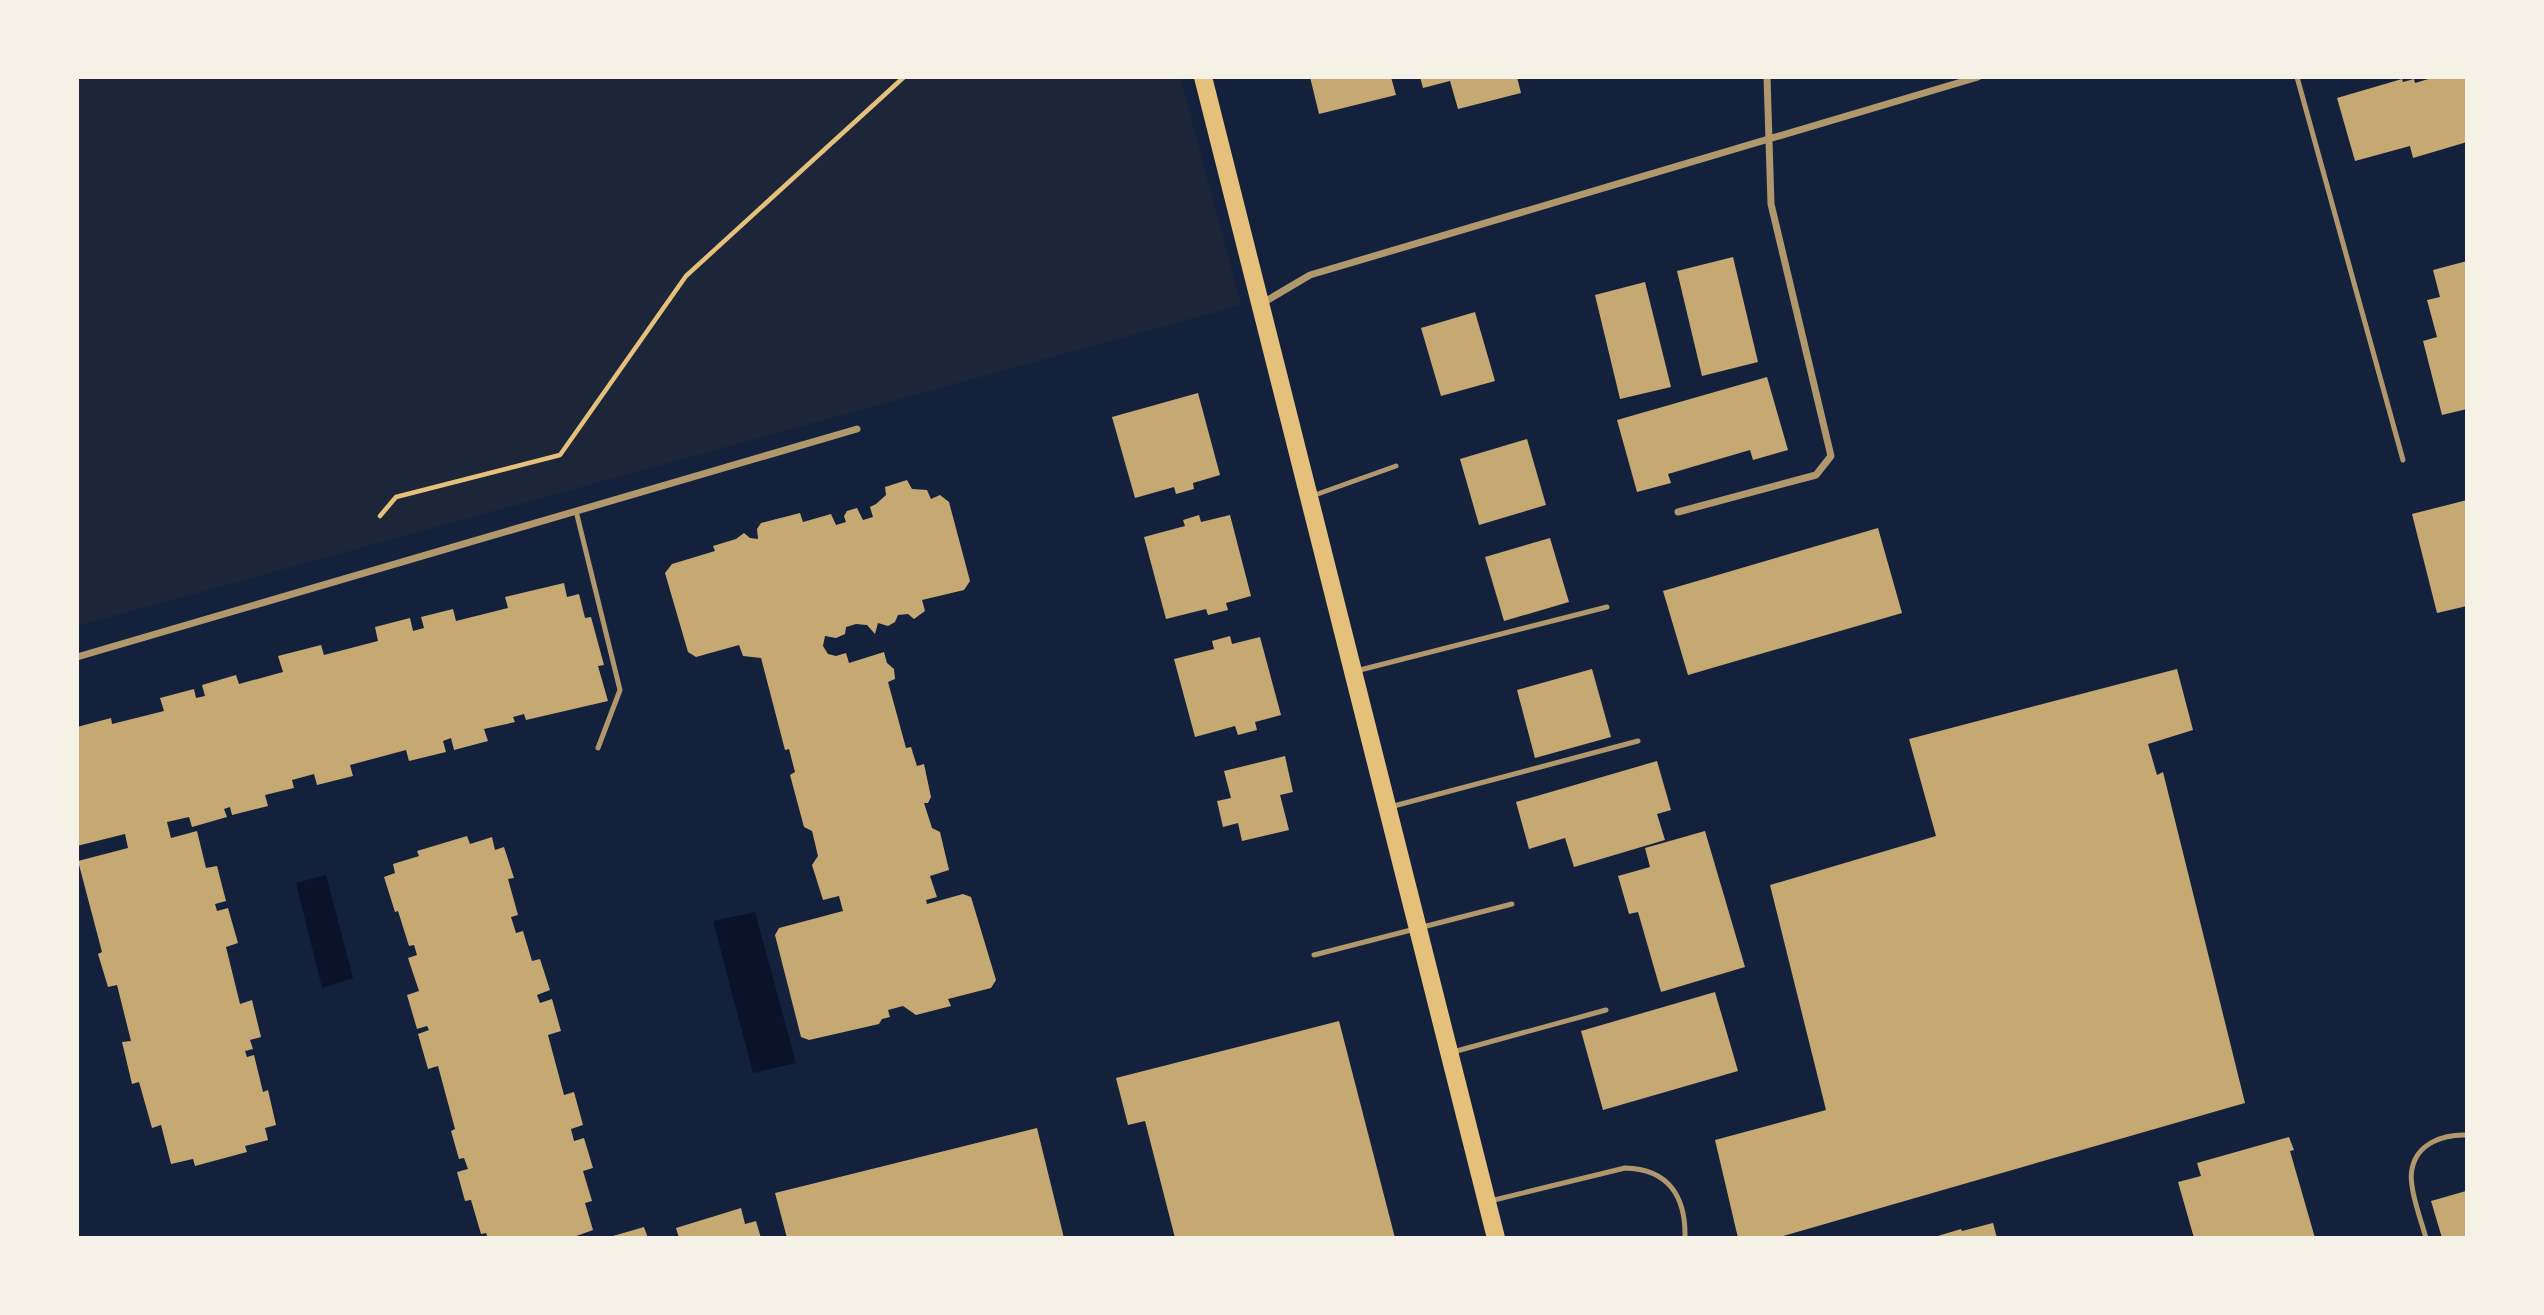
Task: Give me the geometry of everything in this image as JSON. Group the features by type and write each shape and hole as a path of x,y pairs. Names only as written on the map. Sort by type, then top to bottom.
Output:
{"main road":[{"path":"1203,77 1496,1238"}],"street":[{"path":"1678,512 1816,475 1831,456 1771,204 1767,77"},
{"path":"1260,304 1310,275 1978,77"},
{"path":"77,657 857,429"}],"lane":[{"path":"2297,77 2403,460"},
{"path":"1308,498 1396,466"},
{"path":"576,511 620,691 598,748"},
{"path":"1353,672 1607,607"},
{"path":"1387,808 1638,741"},
{"path":"1314,955 1511,904"},
{"path":"1450,1053 1606,1010"},
{"path":"2426,1238 2411,1170 2424,1147 2436,1139 2447,1135 2467,1135"},
{"path":"1487,1201 1625,1168 1641,1168 1666,1180 1677,1194 1685,1225 1685,1238"}],"path":[{"path":"380,516 396,497 560,455 686,276 904,77"}],"shaded area":[{"path":"77,77 1180,77 1241,305 77,626"},
{"path":"326,875 353,978 322,988 296,883"},
{"path":"755,912 796,1063 753,1073 713,921"}],"building":[{"path":"1310,77 1391,77 1396,95 1319,114"},
{"path":"1420,77 1517,77 1521,93 1458,109 1450,81 1423,88"},
{"path":"2435,77 2465,77 2467,142 2413,158 2410,146 2355,161 2337,98 2402,79 2403,82 2414,79 2415,83"},
{"path":"1733,257 1758,362 1702,376 1677,271"},
{"path":"2467,261 2467,409 2442,415 2423,341 2437,337 2427,300 2440,297 2433,270"},
{"path":"1645,282 1671,387 1620,399 1595,295"},
{"path":"1475,312 1495,381 1441,396 1421,328"},
{"path":"1767,377 1788,450 1753,460 1750,450 1668,474 1671,483 1637,492 1617,420"},
{"path":"1198,393 1220,475 1193,483 1194,489 1176,494 1174,487 1135,498 1112,417"},
{"path":"1527,439 1546,505 1479,525 1460,459"},
{"path":"907,480 912,489 927,490 931,499 940,495 949,502 970,581 964,590 922,600 925,611 914,619 908,614 898,615 895,622 888,626 878,623 875,634 867,625 856,624 846,627 845,634 836,638 825,636 823,646 828,654 836,656 846,653 849,663 884,652 887,663 894,669 895,679 888,682 906,748 911,747 917,766 924,764 931,797 928,803 924,803 932,828 940,832 949,870 930,876 937,897 926,900 927,904 963,894 971,897 996,980 991,988 948,999 951,1006 916,1015 903,1006 888,1010 890,1017 882,1019 879,1024 809,1040 801,1037 775,935 779,928 843,911 839,896 823,900 812,865 818,856 812,831 804,827 790,775 795,772 789,749 785,750 761,658 743,656 739,645 696,657 688,652 665,573 672,564 715,551 713,546 736,539 744,533 750,538 758,539 757,529 761,523 800,513 803,522 831,514 836,525 846,522 844,516 847,511 857,508 863,520 873,517 870,507 886,495 885,487"},
{"path":"2467,500 2467,606 2437,613 2412,514"},
{"path":"1199,515 1201,522 1230,515 1251,596 1226,603 1228,610 1208,615 1206,609 1166,619 1144,537 1185,526 1183,520"},
{"path":"1878,528 1902,613 1688,675 1663,591"},
{"path":"1550,538 1569,602 1504,621 1485,557"},
{"path":"564,583 567,597 579,594 585,618 591,617 604,665 598,666 608,701 526,720 524,714 513,717 515,722 484,729 488,741 454,750 451,738 443,741 446,752 409,761 406,750 350,765 353,776 317,785 314,774 292,780 294,788 265,795 268,806 232,815 230,807 224,809 227,817 192,827 189,817 167,822 171,838 197,831 206,868 217,866 226,901 215,904 217,911 228,908 238,943 226,947 240,1004 252,1000 261,1037 250,1040 253,1049 245,1051 247,1057 254,1055 263,1092 268,1090 276,1125 265,1128 268,1140 245,1146 247,1152 195,1166 193,1159 171,1164 161,1125 152,1128 139,1082 132,1084 122,1042 131,1041 117,985 108,987 98,954 102,952 78,861 128,848 125,834 77,846 77,727 111,718 112,724 164,711 160,698 194,689 196,698 205,696 202,685 236,675 239,684 283,672 278,656 321,645 324,655 378,641 375,627 410,618 413,631 424,628 421,617 453,609 456,621 508,608 505,597"},
{"path":"1230,636 1232,644 1260,637 1281,715 1255,722 1257,730 1238,735 1235,726 1195,737 1174,659 1214,649 1212,641"},
{"path":"1592,669 1611,737 1535,758 1517,690"},
{"path":"2177,669 2193,730 2148,744 2157,775 2163,772 2245,1103 1776,1238 1738,1238 1715,1140 1826,1110 1770,885 1936,836 1909,739"},
{"path":"1285,756 1293,792 1280,795 1289,830 1242,841 1238,823 1223,827 1217,801 1231,798 1224,771"},
{"path":"1657,761 1671,810 1657,814 1665,840 1574,867 1565,838 1529,849 1516,802"},
{"path":"1705,831 1745,967 1661,992 1638,912 1629,914 1618,876 1650,867 1645,848"},
{"path":"467,836 470,844 492,837 495,850 504,847 514,878 508,879 518,915 511,917 516,933 523,931 532,961 540,959 550,990 537,995 540,1003 552,999 561,1031 548,1035 564,1095 574,1092 583,1125 571,1129 574,1141 584,1138 593,1168 583,1171 592,1201 585,1203 593,1230 571,1238 488,1238 486,1233 481,1234 471,1200 465,1201 457,1172 468,1169 464,1158 459,1159 451,1131 455,1129 438,1066 428,1069 418,1034 429,1030 427,1026 417,1029 407,995 419,991 408,958 417,955 414,945 409,946 384,877 395,873 393,864 419,856 417,851"},
{"path":"1715,992 1738,1071 1603,1110 1581,1031"},
{"path":"1339,1021 1395,1238 1175,1238 1145,1121 1128,1125 1116,1078"},
{"path":"1037,1128 1064,1238 787,1238 775,1193"},
{"path":"2289,1137 2294,1150 2290,1151 2315,1238 2194,1238 2178,1182 2201,1176 2197,1163"},
{"path":"2466,1191 2467,1238 2442,1238 2431,1201"},
{"path":"741,1208 745,1224 756,1221 761,1238 679,1238 676,1228"},
{"path":"1993,1223 1997,1238 1931,1238 1961,1229 1962,1231"},
{"path":"644,1227 648,1238 613,1236"}]}
